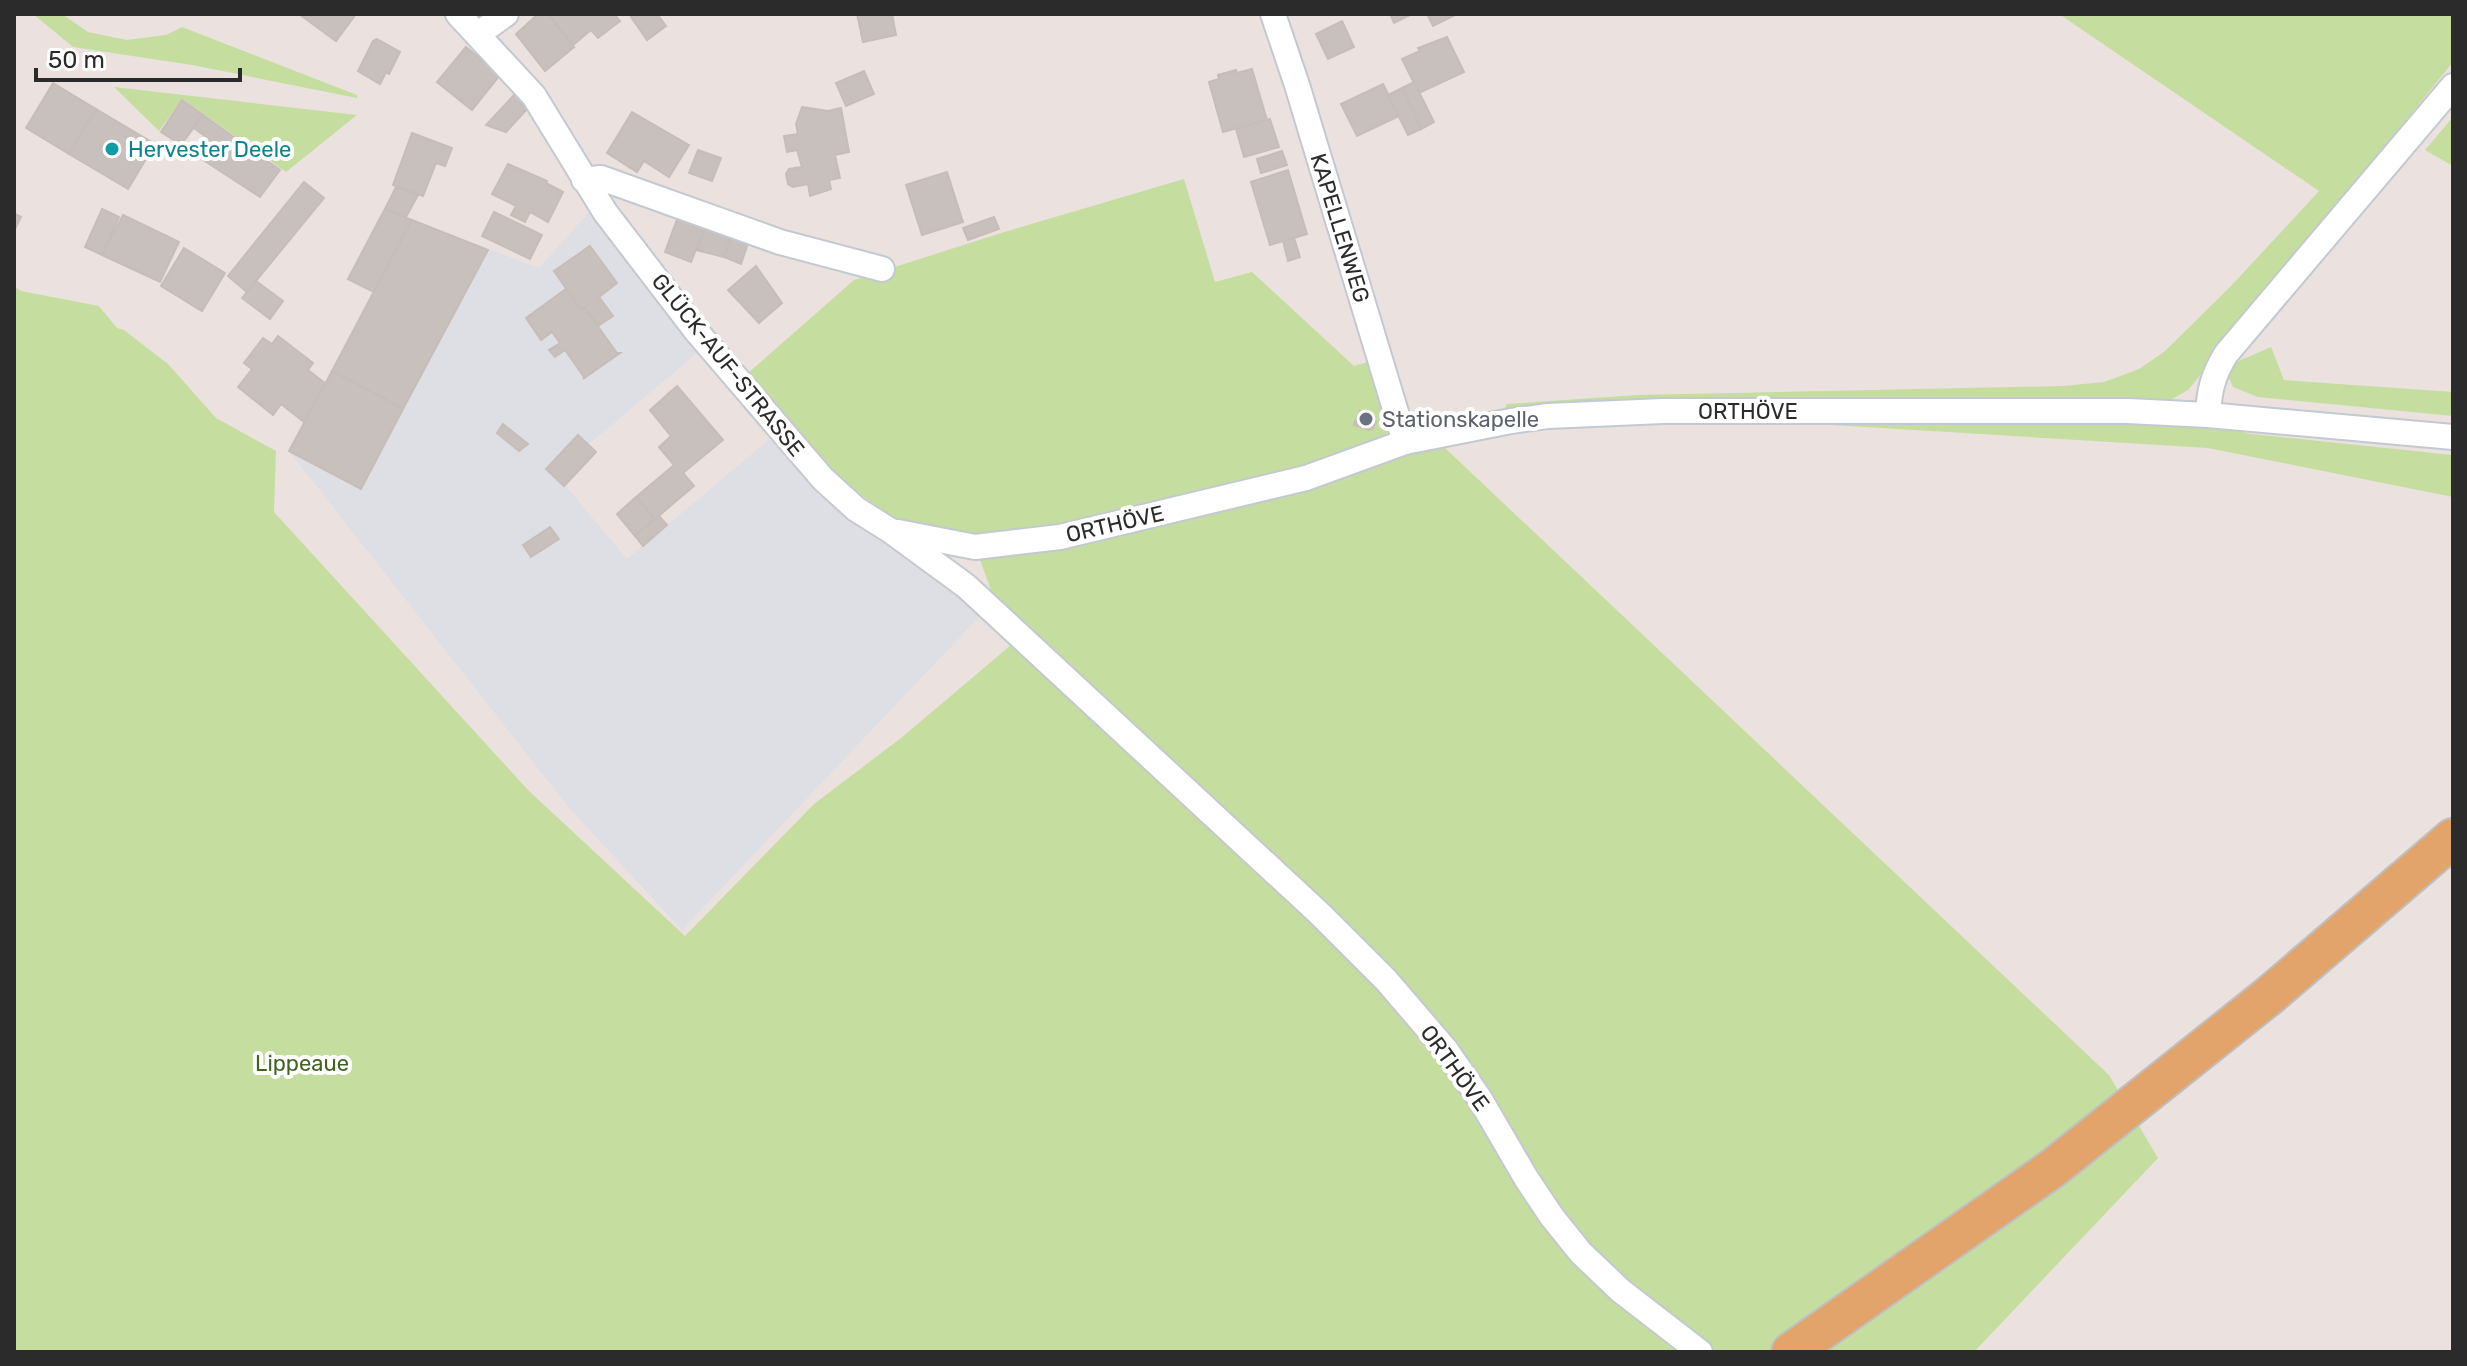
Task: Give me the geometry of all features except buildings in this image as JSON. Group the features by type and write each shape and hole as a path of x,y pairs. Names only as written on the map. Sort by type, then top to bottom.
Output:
{"main road":[{"path":"1791,1352 2065,1158 2270,995 2453,838"}],"street":[{"name":"GLÜCK-AUF-STRASSE","path":"458,14 534,96 605,212 697,332 823,479 856,509 891,531"},
{"path":"478,34 506,14"},
{"name":"KAPELLENWEG","path":"1273,14 1405,442"},
{"path":"2208,415 2209,389 2215,371 2226,354 2453,86"},
{"path":"584,180 601,178 780,242 882,269"},
{"name":"ORTHÖVE","path":"891,531 975,547 1060,537 1306,478 1405,442 1548,416 1663,411 2128,411 2453,437"},
{"name":"ORTHÖVE","path":"891,531 978,597 1298,893 1386,980 1446,1050 1480,1099 1526,1178 1581,1253 1621,1291 1700,1352"}],"shaded area":[{"path":"383,209 539,268 592,209 697,353 555,473 627,559 772,437 829,503 959,597 980,616 682,930 569,808 289,451 371,293 346,280"}],"green space":[{"path":"33,14 62,14 88,32 127,40 166,35 182,27 357,95 357,98 192,65 73,47"},
{"path":"2059,14 2453,14 2453,62 2188,390 2167,402 1501,416 1507,404 1637,395 2063,386 2104,382 2139,369 2164,352 2231,286 2319,191"},
{"path":"114,87 357,115 286,172 182,99 159,131"},
{"path":"2453,117 2453,166 2425,150"},
{"path":"1184,179 1215,282 1252,272 1354,366 1368,362 1389,429 1383,439 1305,468 1058,530 973,535 897,520 844,483 748,373 854,280"},
{"name":"Lippeaue","path":"14,286 21,291 99,306 117,328 124,330 168,364 216,418 276,451 274,512 528,790 685,936 814,804 901,738 1011,645 980,560 1064,548 1408,453 1444,447 2109,1075 2158,1158 1974,1352 14,1352"},
{"path":"2271,347 2284,380 2453,392 2453,416 2258,397 2233,387 2228,376 2232,364"},
{"path":"2029,419 2246,425 2244,433 2453,455 2453,497 2208,448 1815,424 1574,426 1517,432 1517,428 1574,421"}],"place":[{"name":"Hervester Deele","path":"112,149"},
{"name":"Stationskapelle","path":"1366,419"}]}
